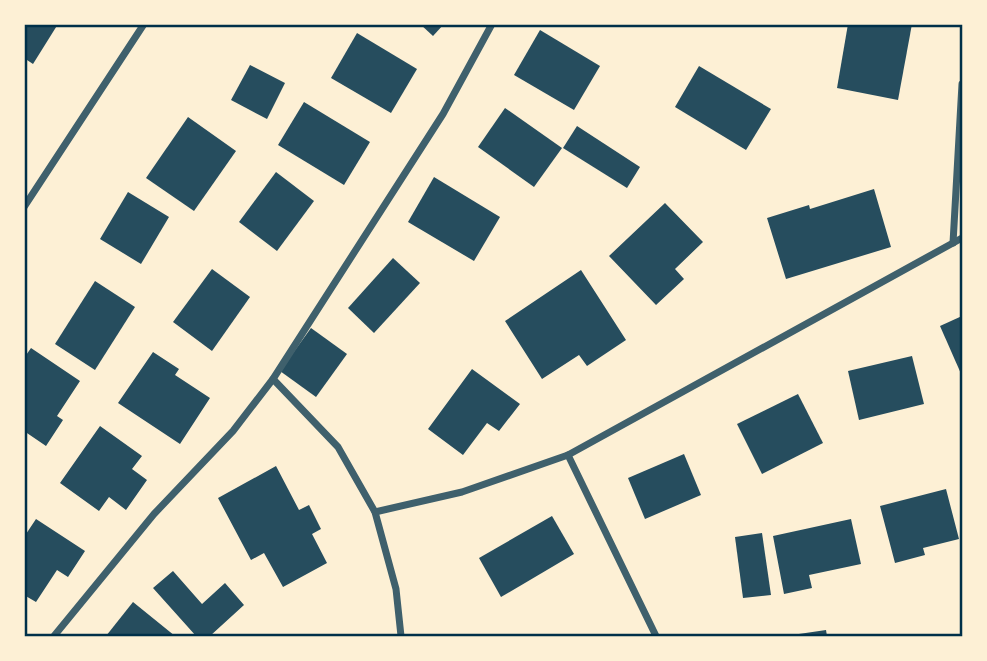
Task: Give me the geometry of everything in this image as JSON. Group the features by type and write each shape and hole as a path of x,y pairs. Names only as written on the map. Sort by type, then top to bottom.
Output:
{"street":[{"path":"24,207 144,24"},
{"path":"54,636 154,514 233,431 273,379 443,114 492,24"},
{"path":"953,243 962,84"},
{"path":"375,512 462,492 568,455 962,238"},
{"path":"273,379 338,447 375,512 396,589 401,636"},
{"path":"568,455 656,636"}],"building":[{"path":"24,24 58,24 33,64 24,58"},
{"path":"420,24 444,24 433,36"},
{"path":"848,24 912,24 898,100 837,88"},
{"path":"540,30 600,66 574,110 514,75"},
{"path":"357,33 417,69 391,113 331,78"},
{"path":"250,65 285,83 267,119 231,100"},
{"path":"699,66 771,109 746,150 675,107"},
{"path":"304,102 370,142 344,185 278,145"},
{"path":"505,108 562,148 534,187 478,147"},
{"path":"188,117 236,151 194,211 146,178"},
{"path":"577,126 640,167 627,188 563,148"},
{"path":"276,172 314,201 277,251 239,222"},
{"path":"434,177 500,217 474,261 408,222"},
{"path":"874,189 891,247 786,279 767,218 809,205 810,209"},
{"path":"128,192 169,217 141,264 100,239"},
{"path":"665,203 703,242 675,269 684,279 656,305 609,256"},
{"path":"393,258 420,283 374,333 348,308"},
{"path":"212,269 250,297 212,351 173,322"},
{"path":"581,270 626,340 587,366 579,355 542,379 505,321"},
{"path":"95,281 135,307 95,370 55,344"},
{"path":"962,316 962,376 940,326"},
{"path":"311,328 347,354 316,397 280,371"},
{"path":"31,348 80,381 57,416 63,420 46,446 24,431 24,358"},
{"path":"153,352 179,369 175,375 210,398 180,444 118,403"},
{"path":"912,356 924,404 859,420 848,371"},
{"path":"472,369 520,404 499,431 487,423 463,455 428,429"},
{"path":"798,394 823,443 762,474 737,424"},
{"path":"100,426 142,456 132,469 147,480 126,510 109,497 99,511 60,483"},
{"path":"684,454 701,495 645,519 628,478"},
{"path":"276,466 299,510 309,505 321,529 312,534 327,563 283,587 264,553 251,560 218,498"},
{"path":"946,489 959,539 923,548 925,555 895,563 880,506"},
{"path":"552,516 574,554 501,597 479,558"},
{"path":"36,519 85,551 68,577 57,570 36,602 24,595 24,537"},
{"path":"851,519 861,564 809,575 812,588 784,594 773,536"},
{"path":"762,533 771,595 743,598 735,537"},
{"path":"173,571 202,604 225,583 244,605 210,636 196,636 153,588"},
{"path":"133,602 175,636 106,636"},
{"path":"826,630 827,636 792,636 792,635"}]}
